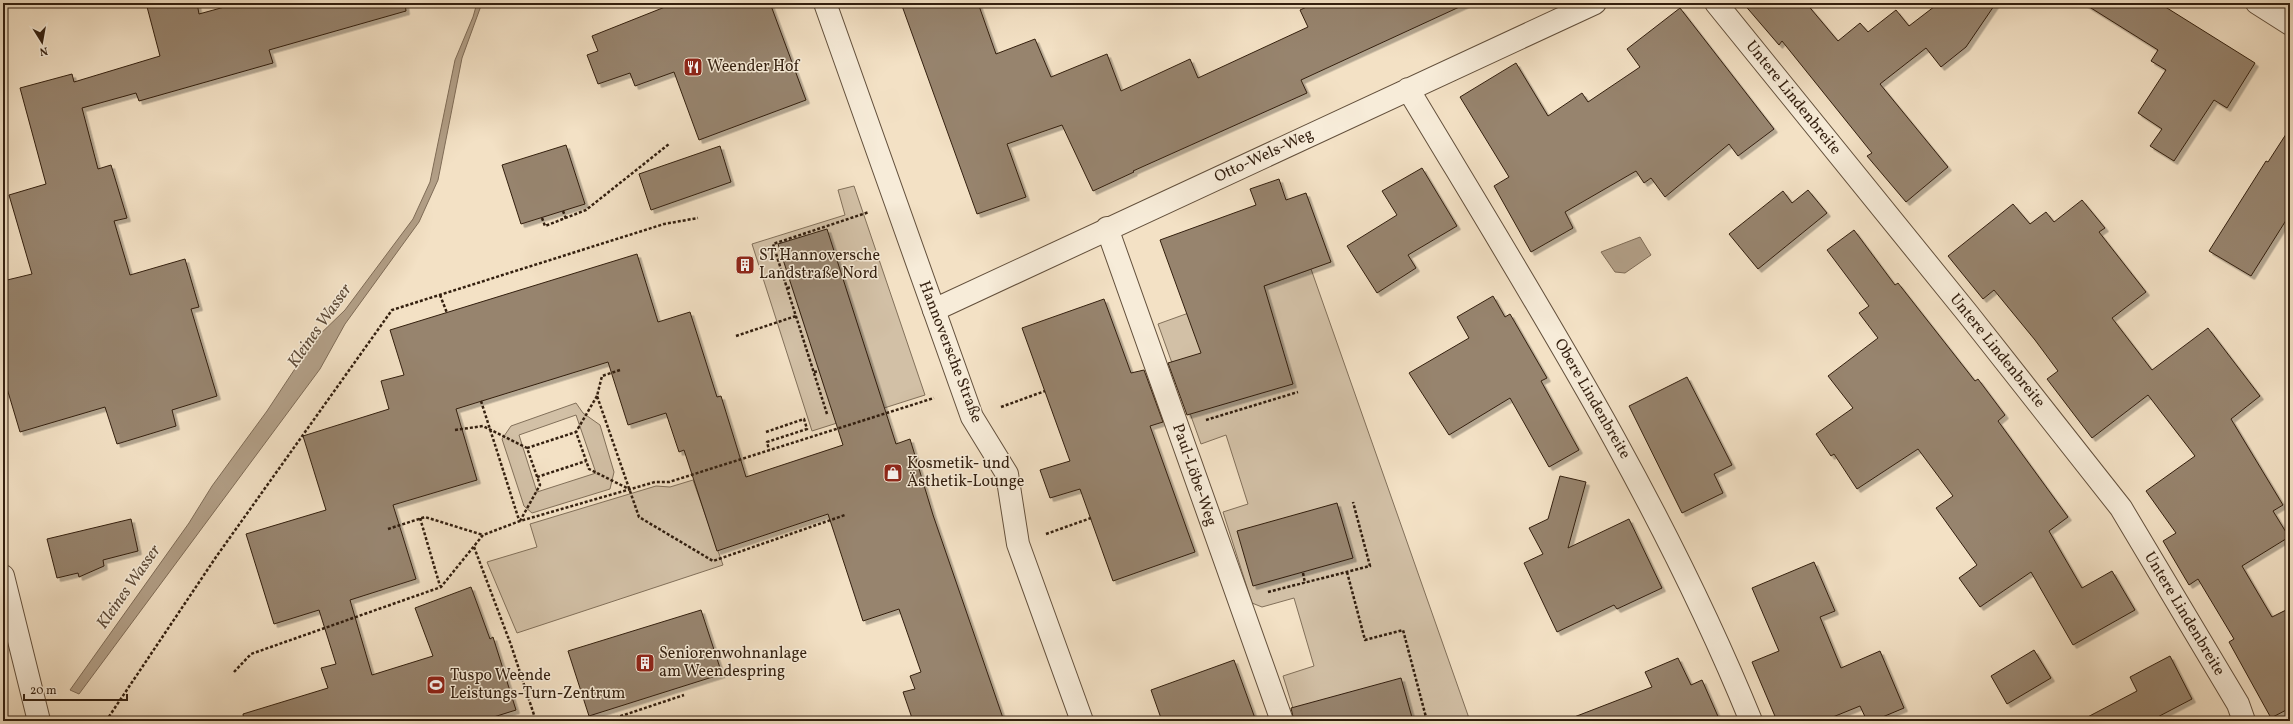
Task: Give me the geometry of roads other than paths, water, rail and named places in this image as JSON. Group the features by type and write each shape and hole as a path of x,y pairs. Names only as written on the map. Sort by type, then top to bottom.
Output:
{"street":[{"name":"Hannoversche Straße","path":"825,3 972,417 1007,474 1018,544 1082,721"},
{"name":"Otto-Wels-Weg","path":"934,310 1107,228 1595,3"},
{"name":"Untere Lindenbreite","path":"1716,3 1963,308 2121,508 2238,704 2244,721"},
{"path":"2257,3 2290,24"},
{"name":"Obere Lindenbreite","path":"1408,89 1584,384 1645,492 1693,589 1751,721"},
{"name":"Paul-Löbe-Weg","path":"1107,228 1282,721"},
{"path":"3,576 39,721"}],"place":[{"name":"Weender Hof","path":"693,67"},
{"name":"ST Hannoversche Landstraße Nord","path":"745,265"},
{"name":"Kosmetik- und Ästhetik-Lounge","path":"893,473"},
{"name":"Seniorenwohnanlage am Weendespring","path":"645,663"},
{"name":"Tuspo Weende Leistungs-Turn-Zentrum","path":"436,685"}],"water label":[{"name":"Kleines Wasser","path":"320,326"},
{"name":"Kleines Wasser","path":"129,587"}]}
